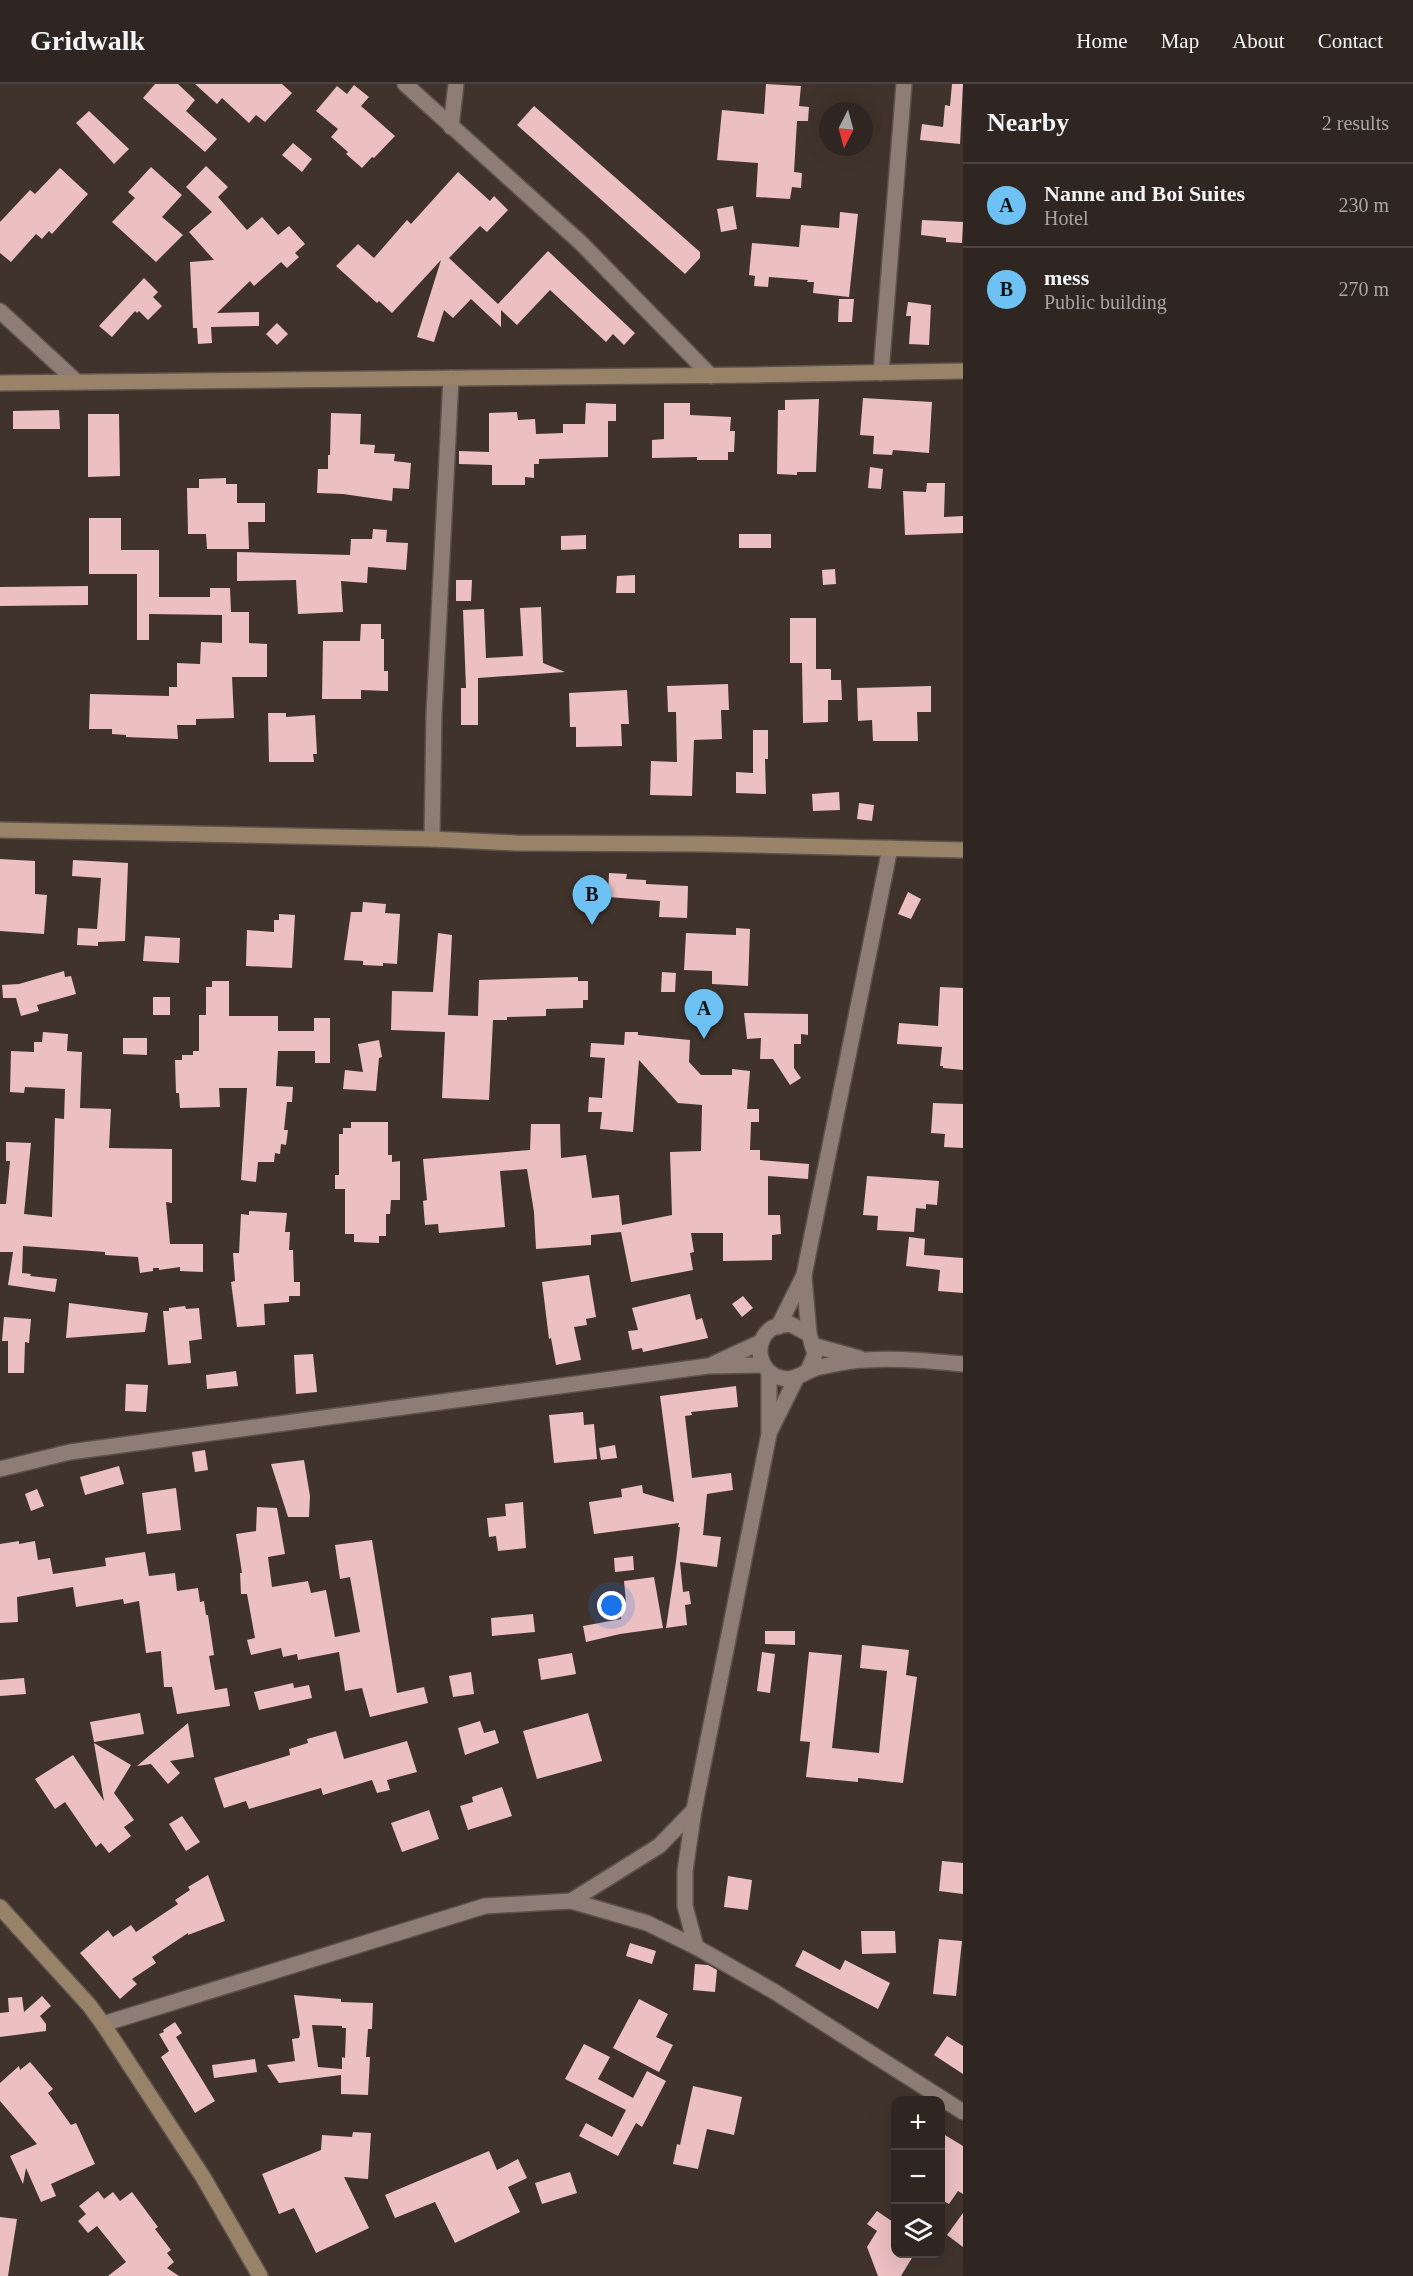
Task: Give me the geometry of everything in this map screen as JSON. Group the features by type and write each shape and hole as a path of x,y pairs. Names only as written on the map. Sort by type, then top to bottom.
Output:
{"street":[{"path":"405,84 580,243 711,376"},
{"path":"451,127 456,84"},
{"path":"881,373 904,84"},
{"path":"0,311 77,382"},
{"path":"0,383 711,376 963,371"},
{"path":"432,839 434,714 451,378"},
{"path":"0,830 432,839 516,843 963,850"},
{"path":"778,1327 804,1275 890,848"},
{"path":"769,1434 815,1354 810,1340 804,1275"},
{"path":"708,1366 761,1342 773,1328 790,1324 810,1340 865,1359"},
{"path":"696,1947 685,1906 685,1871 694,1810 769,1434 766,1369 759,1353 761,1342"},
{"path":"0,1469 70,1452 708,1366 766,1369 783,1379 865,1359 963,1364"},
{"path":"572,1901 660,1846 694,1810"},
{"path":"103,2024 485,1906 572,1901 647,1923 696,1947 775,1992 963,2112"},
{"path":"0,1907 89,2005 103,2024 203,2177 260,2276"}],"building":[{"path":"155,84 178,84 195,100 186,111 217,139 205,152 143,98"},
{"path":"195,84 282,84 292,93 265,122 256,115 249,123 222,98 217,104"},
{"path":"766,84 801,86 799,106 809,107 808,121 797,121 794,172 802,173 801,188 792,187 790,199 756,197 758,163 717,160 722,110 764,114"},
{"path":"952,84 963,84 960,144 920,140 922,124 943,127 945,105 950,106"},
{"path":"354,85 369,97 361,106 395,136 362,168 331,137 338,129 316,111 337,86 347,94"},
{"path":"534,106 700,252 700,258 685,274 517,125"},
{"path":"89,111 129,149 114,164 76,123"},
{"path":"293,143 312,159 302,172 282,155"},
{"path":"206,166 228,187 218,197 247,230 262,217 278,235 289,226 305,244 295,253 299,257 287,268 281,262 254,286 250,281 217,313 259,312 259,326 211,327 212,343 198,344 197,328 193,328 190,262 214,260 189,232 212,212 186,187"},
{"path":"151,167 182,195 162,217 183,235 156,262 112,222 135,198 128,192"},
{"path":"60,168 88,194 52,234 49,231 42,239 36,234 11,262 0,253 0,222 30,190 35,194"},
{"path":"458,172 490,201 494,196 508,210 487,232 480,226 449,258 498,304 548,251 635,333 624,345 613,334 606,342 550,290 517,325 501,310 501,327 471,299 453,318 444,310 434,342 417,337 441,260 392,313 379,301 377,303 336,266 358,244 374,258 407,220 411,224"},
{"path":"733,206 737,229 721,232 717,209"},
{"path":"840,212 858,214 849,297 813,293 814,282 807,282 808,280 769,277 768,287 754,286 755,276 749,275 752,243 799,247 801,225 839,228"},
{"path":"922,220 963,222 962,243 946,242 946,238 921,235"},
{"path":"144,278 158,292 153,297 162,306 148,320 139,311 137,313 135,311 112,337 99,326"},
{"path":"839,299 854,299 852,322 838,322"},
{"path":"908,302 931,305 929,345 909,344 911,316 906,316"},
{"path":"277,323 288,334 277,345 266,334"},
{"path":"863,398 932,402 929,453 893,450 892,455 873,454 874,436 860,435"},
{"path":"819,399 816,472 797,472 797,475 777,474 778,410 785,410 785,400"},
{"path":"586,403 616,404 616,421 608,421 608,457 539,459 539,464 534,464 534,478 525,477 525,485 492,485 492,465 459,464 459,451 489,452 489,413 517,412 518,420 535,419 536,434 563,433 563,424 585,424"},
{"path":"664,403 690,403 690,415 731,417 730,431 735,431 734,452 728,452 728,460 697,460 697,457 652,458 652,440 664,439"},
{"path":"59,410 60,429 13,429 13,411"},
{"path":"331,413 361,414 360,444 375,445 374,453 395,454 394,461 411,463 409,489 393,488 392,501 317,493 318,469 328,469"},
{"path":"88,414 119,414 120,476 88,477"},
{"path":"870,467 883,469 881,489 868,488"},
{"path":"226,478 226,484 237,484 237,503 265,503 265,522 248,522 249,549 207,549 206,534 188,534 187,488 199,488 199,479"},
{"path":"927,483 945,483 944,517 963,516 963,533 905,535 903,491 926,492"},
{"path":"89,518 121,518 121,550 159,550 159,597 210,597 210,588 230,588 231,612 249,612 249,643 267,644 267,677 232,677 234,718 196,719 196,725 177,725 178,739 126,737 126,735 112,734 112,729 89,729 90,694 169,696 169,687 177,687 177,663 200,664 201,642 222,643 222,615 149,614 149,640 137,640 137,574 89,574"},
{"path":"373,529 387,530 386,542 408,543 406,570 368,567 367,583 341,581 343,612 298,614 296,580 237,581 237,552 350,555 351,539 372,539"},
{"path":"739,534 771,534 771,548 739,548"},
{"path":"586,535 586,549 561,550 561,536"},
{"path":"835,569 836,584 823,585 822,570"},
{"path":"635,575 635,593 616,593 617,576"},
{"path":"456,580 472,580 471,601 456,601"},
{"path":"88,586 88,605 0,606 0,587"},
{"path":"541,607 543,663 565,672 478,678 478,725 461,725 461,688 466,688 463,610 484,609 486,658 523,656 520,608"},
{"path":"790,618 816,618 816,669 831,669 831,680 841,680 842,700 828,700 828,722 803,723 802,663 790,663"},
{"path":"361,624 381,624 381,639 384,639 384,671 388,671 388,691 361,690 361,699 322,699 323,641 360,641"},
{"path":"728,684 729,710 721,710 722,739 694,740 692,796 650,795 651,761 677,762 676,712 668,712 667,686"},
{"path":"931,686 931,712 917,712 918,741 873,741 872,720 858,721 857,688"},
{"path":"627,690 629,724 621,724 622,746 576,747 576,727 570,727 569,693"},
{"path":"268,713 286,713 286,717 315,715 317,754 313,754 314,762 269,762"},
{"path":"753,730 768,730 768,759 765,759 766,794 736,793 736,772 753,773"},
{"path":"839,792 840,810 813,811 812,794"},
{"path":"859,803 874,805 872,821 857,819"},
{"path":"0,859 35,861 35,894 47,895 44,934 0,931"},
{"path":"73,860 128,863 125,941 98,942 98,946 77,945 78,928 97,929 101,878 72,876"},
{"path":"609,873 627,874 626,879 646,880 646,884 688,886 687,918 659,917 660,901 608,897"},
{"path":"908,892 921,899 911,919 898,914"},
{"path":"363,902 386,904 385,913 400,914 397,964 363,965 363,961 344,960 351,912 362,912"},
{"path":"279,914 295,915 292,968 246,966 247,930 274,932 274,920 279,920"},
{"path":"736,928 750,929 748,986 712,984 712,971 684,970 686,933 736,935"},
{"path":"438,933 452,935 448,1015 478,1016 479,980 578,977 578,981 588,981 588,1000 583,1000 583,1008 546,1009 546,1016 507,1017 507,1020 493,1020 489,1100 442,1098 445,1032 391,1030 392,991 433,992"},
{"path":"145,936 180,938 179,963 143,961"},
{"path":"64,971 65,977 71,976 76,994 37,1005 39,1011 21,1016 16,998 3,998 2,985 19,984"},
{"path":"662,972 676,973 675,992 661,992"},
{"path":"212,981 229,981 229,1016 278,1016 278,1031 314,1031 314,1018 330,1018 330,1063 315,1063 315,1051 278,1051 276,1086 293,1087 292,1102 287,1102 284,1130 288,1130 286,1145 281,1144 280,1154 275,1153 274,1162 258,1162 256,1182 241,1180 247,1088 219,1088 220,1107 180,1108 179,1093 176,1093 175,1060 182,1060 182,1055 193,1055 193,1051 199,1051 199,1015 206,1015 206,987 212,987"},
{"path":"940,987 963,988 963,1070 940,1066 942,1047 897,1044 899,1023 938,1026"},
{"path":"153,997 170,997 170,1015 153,1015"},
{"path":"744,1013 808,1014 808,1035 801,1034 801,1044 794,1044 794,1068 801,1078 790,1085 773,1059 760,1059 761,1038 747,1039"},
{"path":"43,1032 68,1034 67,1051 82,1052 80,1108 111,1109 109,1148 172,1149 172,1203 166,1202 170,1244 203,1244 203,1272 180,1271 180,1267 159,1270 159,1268 153,1268 153,1271 140,1273 138,1257 105,1255 105,1252 23,1246 22,1273 57,1279 55,1292 8,1285 13,1252 0,1252 0,1204 6,1204 10,1161 6,1161 6,1142 31,1143 24,1214 52,1217 55,1118 64,1119 65,1089 25,1087 24,1093 10,1092 11,1051 34,1052 34,1042 42,1042"},
{"path":"625,1032 690,1040 689,1062 701,1075 732,1075 732,1069 750,1071 747,1109 759,1109 759,1122 751,1122 750,1150 760,1150 760,1160 809,1164 808,1179 768,1176 768,1215 780,1215 781,1234 772,1235 772,1260 723,1261 723,1233 691,1233 694,1252 690,1253 693,1270 631,1282 621,1232 591,1235 591,1245 536,1249 534,1212 527,1169 500,1171 505,1227 439,1233 438,1224 425,1225 423,1201 427,1200 423,1159 530,1150 531,1124 560,1124 561,1158 586,1155 592,1198 619,1195 622,1225 672,1215 670,1152 701,1151 702,1105 678,1103 639,1060 633,1132 600,1129 602,1112 588,1112 589,1097 602,1098 605,1058 590,1057 591,1043 624,1045"},
{"path":"123,1038 147,1038 147,1055 123,1054"},
{"path":"379,1040 382,1057 379,1058 376,1091 343,1089 345,1070 363,1072 358,1044"},
{"path":"933,1103 963,1104 963,1148 944,1147 945,1134 931,1133"},
{"path":"351,1122 388,1122 388,1155 392,1155 392,1162 400,1161 400,1200 391,1200 390,1214 386,1214 386,1236 379,1236 379,1243 354,1242 354,1234 345,1234 345,1189 335,1189 335,1175 339,1175 339,1134 343,1134 343,1128 351,1128"},
{"path":"867,1176 939,1181 937,1205 926,1204 926,1209 916,1208 914,1232 877,1230 878,1216 863,1215"},
{"path":"249,1211 287,1213 285,1232 290,1232 289,1250 293,1250 294,1282 300,1282 300,1296 289,1296 289,1302 264,1304 265,1325 237,1327 231,1282 235,1281 233,1253 239,1253 241,1214 249,1215"},
{"path":"909,1237 925,1239 924,1255 963,1258 963,1293 938,1291 940,1270 906,1266"},
{"path":"589,1275 596,1317 586,1319 587,1325 574,1327 581,1360 556,1365 551,1338 549,1339 542,1282"},
{"path":"690,1294 696,1320 702,1318 708,1338 643,1352 642,1348 632,1350 628,1331 638,1330 632,1308"},
{"path":"743,1296 753,1308 742,1317 732,1304"},
{"path":"69,1303 148,1313 145,1332 66,1338"},
{"path":"185,1306 186,1309 199,1308 202,1339 189,1341 191,1363 168,1365 163,1311"},
{"path":"4,1317 31,1319 29,1343 25,1342 24,1373 8,1373 8,1341 2,1341"},
{"path":"313,1354 317,1392 296,1394 294,1355"},
{"path":"236,1371 238,1386 207,1389 206,1375"},
{"path":"126,1384 148,1385 146,1412 125,1411"},
{"path":"736,1386 738,1407 691,1412 692,1415 685,1416 692,1478 731,1473 733,1490 707,1494 703,1535 721,1537 717,1567 680,1562 683,1592 689,1591 691,1604 685,1605 687,1625 666,1628 679,1523 594,1534 589,1502 622,1497 621,1489 642,1485 643,1493 674,1502 660,1396"},
{"path":"583,1412 584,1425 594,1424 597,1459 554,1463 549,1415"},
{"path":"615,1445 617,1458 601,1460 599,1448"},
{"path":"205,1450 208,1470 195,1472 192,1452"},
{"path":"304,1460 310,1496 309,1517 288,1517 271,1464"},
{"path":"119,1466 124,1484 85,1495 80,1477"},
{"path":"176,1488 181,1530 147,1534 142,1493"},
{"path":"37,1489 44,1506 31,1511 25,1494"},
{"path":"523,1502 526,1548 498,1551 496,1536 489,1537 487,1518 506,1516 505,1504"},
{"path":"257,1507 277,1508 285,1554 268,1557 272,1587 308,1581 311,1593 326,1590 335,1637 360,1632 350,1577 340,1579 335,1545 372,1540 397,1693 424,1687 428,1703 370,1717 362,1688 345,1691 339,1652 298,1660 297,1654 283,1657 281,1648 251,1655 247,1640 255,1638 247,1594 241,1594 240,1573 242,1573 236,1534 256,1531"},
{"path":"19,1541 19,1544 35,1541 38,1560 50,1558 53,1574 106,1566 105,1558 145,1552 149,1576 175,1573 177,1591 198,1588 200,1602 204,1601 206,1615 208,1615 214,1655 209,1656 215,1690 227,1688 230,1706 177,1714 172,1687 164,1687 161,1651 146,1653 139,1601 124,1604 123,1599 76,1607 73,1587 17,1597 18,1622 0,1623 0,1544"},
{"path":"633,1556 634,1570 615,1572 614,1558"},
{"path":"654,1577 663,1628 586,1642 583,1626 621,1619 619,1603 626,1602 624,1581"},
{"path":"533,1614 535,1632 492,1636 491,1618"},
{"path":"765,1631 795,1631 795,1645 765,1644"},
{"path":"862,1645 909,1650 906,1675 917,1677 903,1783 858,1778 858,1782 806,1777 810,1742 800,1741 809,1652 842,1655 832,1748 879,1753 887,1671 860,1668"},
{"path":"762,1652 775,1654 770,1693 757,1691"},
{"path":"572,1653 576,1674 541,1680 538,1659"},
{"path":"471,1672 474,1694 453,1697 449,1676"},
{"path":"24,1678 26,1694 0,1696 0,1680"},
{"path":"293,1683 294,1688 309,1685 312,1698 259,1710 254,1692"},
{"path":"140,1713 144,1734 94,1742 90,1722"},
{"path":"588,1713 602,1761 537,1779 523,1731"},
{"path":"480,1721 484,1733 495,1730 499,1743 465,1755 458,1728"},
{"path":"188,1723 194,1757 170,1761 180,1773 168,1784 151,1764 137,1766"},
{"path":"336,1731 344,1759 407,1741 417,1772 387,1780 390,1790 377,1793 372,1780 323,1795 321,1788 249,1809 246,1801 224,1808 214,1778 290,1755 289,1749 308,1743 307,1739"},
{"path":"94,1743 131,1765 114,1793 134,1820 124,1827 131,1836 109,1853 101,1843 96,1847 65,1802 55,1809 35,1779 73,1755 104,1801"},
{"path":"502,1787 512,1816 468,1830 460,1806 473,1802 472,1797"},
{"path":"429,1810 439,1839 402,1852 391,1823"},
{"path":"182,1816 200,1842 186,1851 169,1824"},
{"path":"942,1861 963,1863 963,1894 939,1891"},
{"path":"208,1875 225,1921 188,1935 188,1933 152,1957 156,1963 132,1979 137,1984 120,1999 80,1953 108,1930 113,1937 131,1925 136,1932 178,1904 175,1900 190,1890 188,1887"},
{"path":"728,1876 752,1880 748,1910 724,1907"},
{"path":"861,1931 895,1931 896,1953 862,1954"},
{"path":"939,1939 962,1941 956,1996 933,1994"},
{"path":"630,1943 656,1951 652,1964 626,1956"},
{"path":"803,1950 840,1970 845,1960 890,1983 878,2009 795,1966"},
{"path":"695,1964 708,1965 717,1970 715,1992 693,1990"},
{"path":"294,1995 341,1999 341,2002 373,2003 372,2029 368,2029 366,2057 370,2057 368,2095 341,2094 341,2075 279,2083 267,2065 295,2061 292,2039 299,2038","holes":["312,2025 346,2028 345,2058 342,2057 342,2069 318,2067"]},
{"path":"42,1996 51,2006 40,2016 46,2024 46,2031 0,2037 0,2013 9,2012 8,1998 22,1997 24,2012"},
{"path":"639,1999 668,2014 656,2037 673,2045 659,2072 613,2048"},
{"path":"175,2022 182,2033 176,2037 215,2101 195,2113 161,2057 169,2051 159,2034"},
{"path":"947,2036 963,2046 963,2074 934,2055"},
{"path":"584,2044 610,2057 598,2079 633,2098 647,2071 666,2081 642,2127 636,2123 618,2156 579,2136 586,2123 612,2137 626,2110 565,2079"},
{"path":"255,2059 257,2072 214,2078 212,2065"},
{"path":"30,2062 53,2089 48,2093 71,2125 76,2123 95,2164 51,2184 56,2196 41,2202 26,2168 23,2184 10,2156 37,2144 0,2101 0,2083 19,2066 20,2070"},
{"path":"693,2086 742,2097 734,2135 707,2129 698,2169 673,2164 677,2144 680,2145"},
{"path":"353,2132 371,2133 368,2179 344,2177 369,2228 316,2253 294,2208 279,2214 262,2174 321,2150 322,2135 352,2137"},
{"path":"945,2135 963,2146 963,2194 958,2191 949,2204 945,2202"},
{"path":"489,2151 497,2170 518,2159 527,2178 508,2187 520,2212 455,2243 435,2202 395,2218 385,2195"},
{"path":"570,2172 577,2193 542,2204 535,2183"},
{"path":"98,2191 104,2199 113,2192 120,2201 132,2192 158,2227 155,2229 171,2250 167,2253 174,2262 167,2268 179,2276 108,2276 126,2262 97,2226 88,2233 78,2221 86,2214 79,2206"},
{"path":"877,2211 891,2221 891,2258 912,2258 901,2276 878,2276 867,2247 877,2231 867,2224"},
{"path":"963,2213 963,2247 947,2235"},
{"path":"0,2217 17,2219 8,2276 0,2276"}],"place":[{"name":"mess","path":"592,925"},
{"name":"Nanne and Boi Suites","path":"704,1039"}]}
